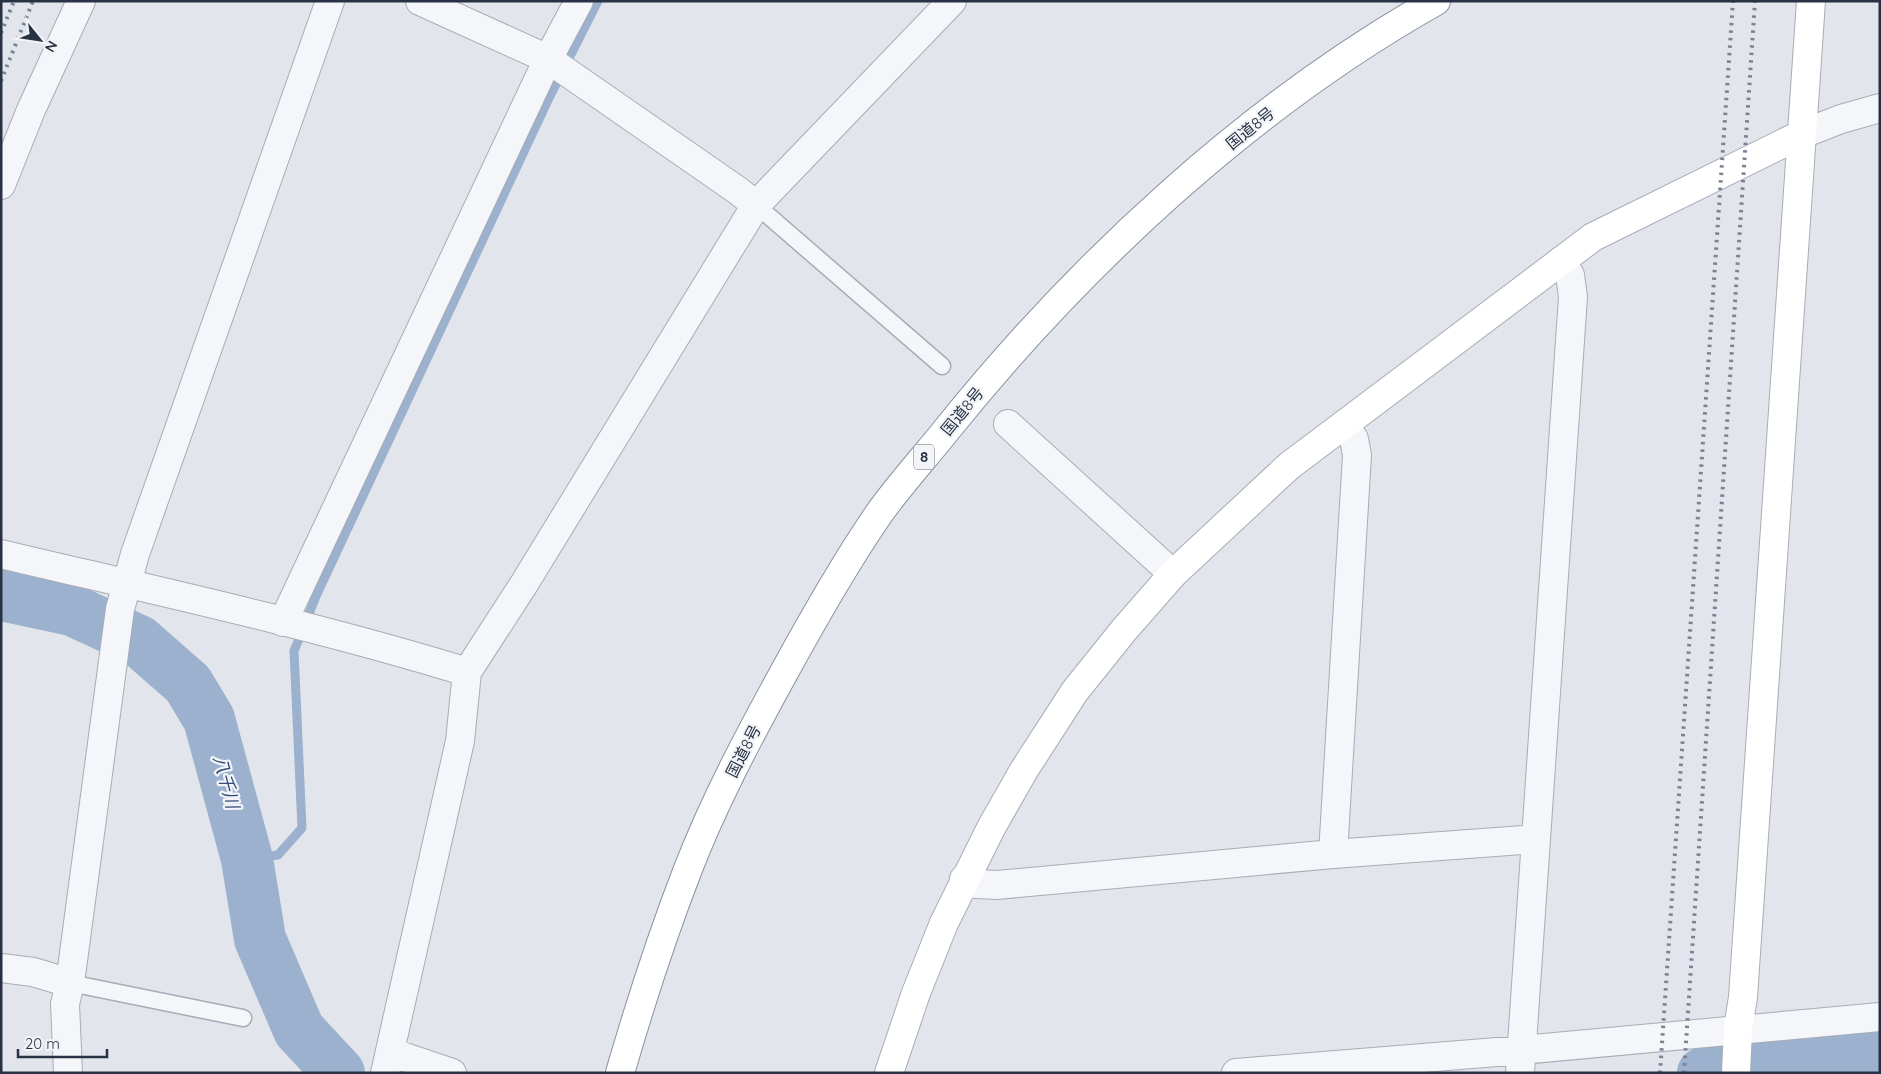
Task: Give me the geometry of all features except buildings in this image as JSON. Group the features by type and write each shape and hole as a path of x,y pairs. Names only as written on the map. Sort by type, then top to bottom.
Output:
{"main road":[{"name":"国道8号","path":"620,1072 650,970 689,866 722,792 818,610 879,513 1012,351 1062,296 1114,245 1176,190 1312,79 1380,33 1436,1"},
{"path":"1736,1073 1738,1028 1744,987 1800,135 1811,1"},
{"path":"889,1073 916,992 964,879 1024,770 1074,691 1173,574 1289,466 1593,237 1800,135"}],"street":[{"path":"1,185 31,110 81,1"},
{"path":"68,1073 64,1004 70,983 124,596 135,554 330,1"},
{"path":"420,1 548,59 756,205"},
{"path":"283,622 548,59 579,1"},
{"path":"452,1073 388,1062 460,741 467,672 524,584 756,205 952,1"},
{"path":"1800,135 1841,119 1880,108"},
{"path":"1521,1061 1573,297 1570,275 1561,261"},
{"path":"1008,424 1173,574"},
{"path":"1333,854 1357,455 1354,439 1344,425"},
{"path":"1,554 124,596 283,622 396,650 467,672"},
{"path":"964,879 976,884 997,885 1333,854 1535,839"},
{"path":"1,968 33,972 70,983"},
{"path":"1236,1073 1521,1061 1738,1028 1880,1016"}],"lane":[{"path":"756,205 942,366"},
{"path":"70,983 244,1018"}],"waterway":[{"path":"247,859 278,855 302,828 294,651 317,594 549,98 598,1"},
{"name":"八千川","path":"1,595 72,610 139,641 188,684 209,719 247,859 260,939 299,1030 339,1073"},
{"name":"八千川","path":"1703,1073 1880,1058"}],"railway":[{"path":"1,33 14,1"},
{"path":"1,81 33,1"},
{"path":"1660,1073 1733,1"},
{"path":"1684,1073 1755,1"}]}
